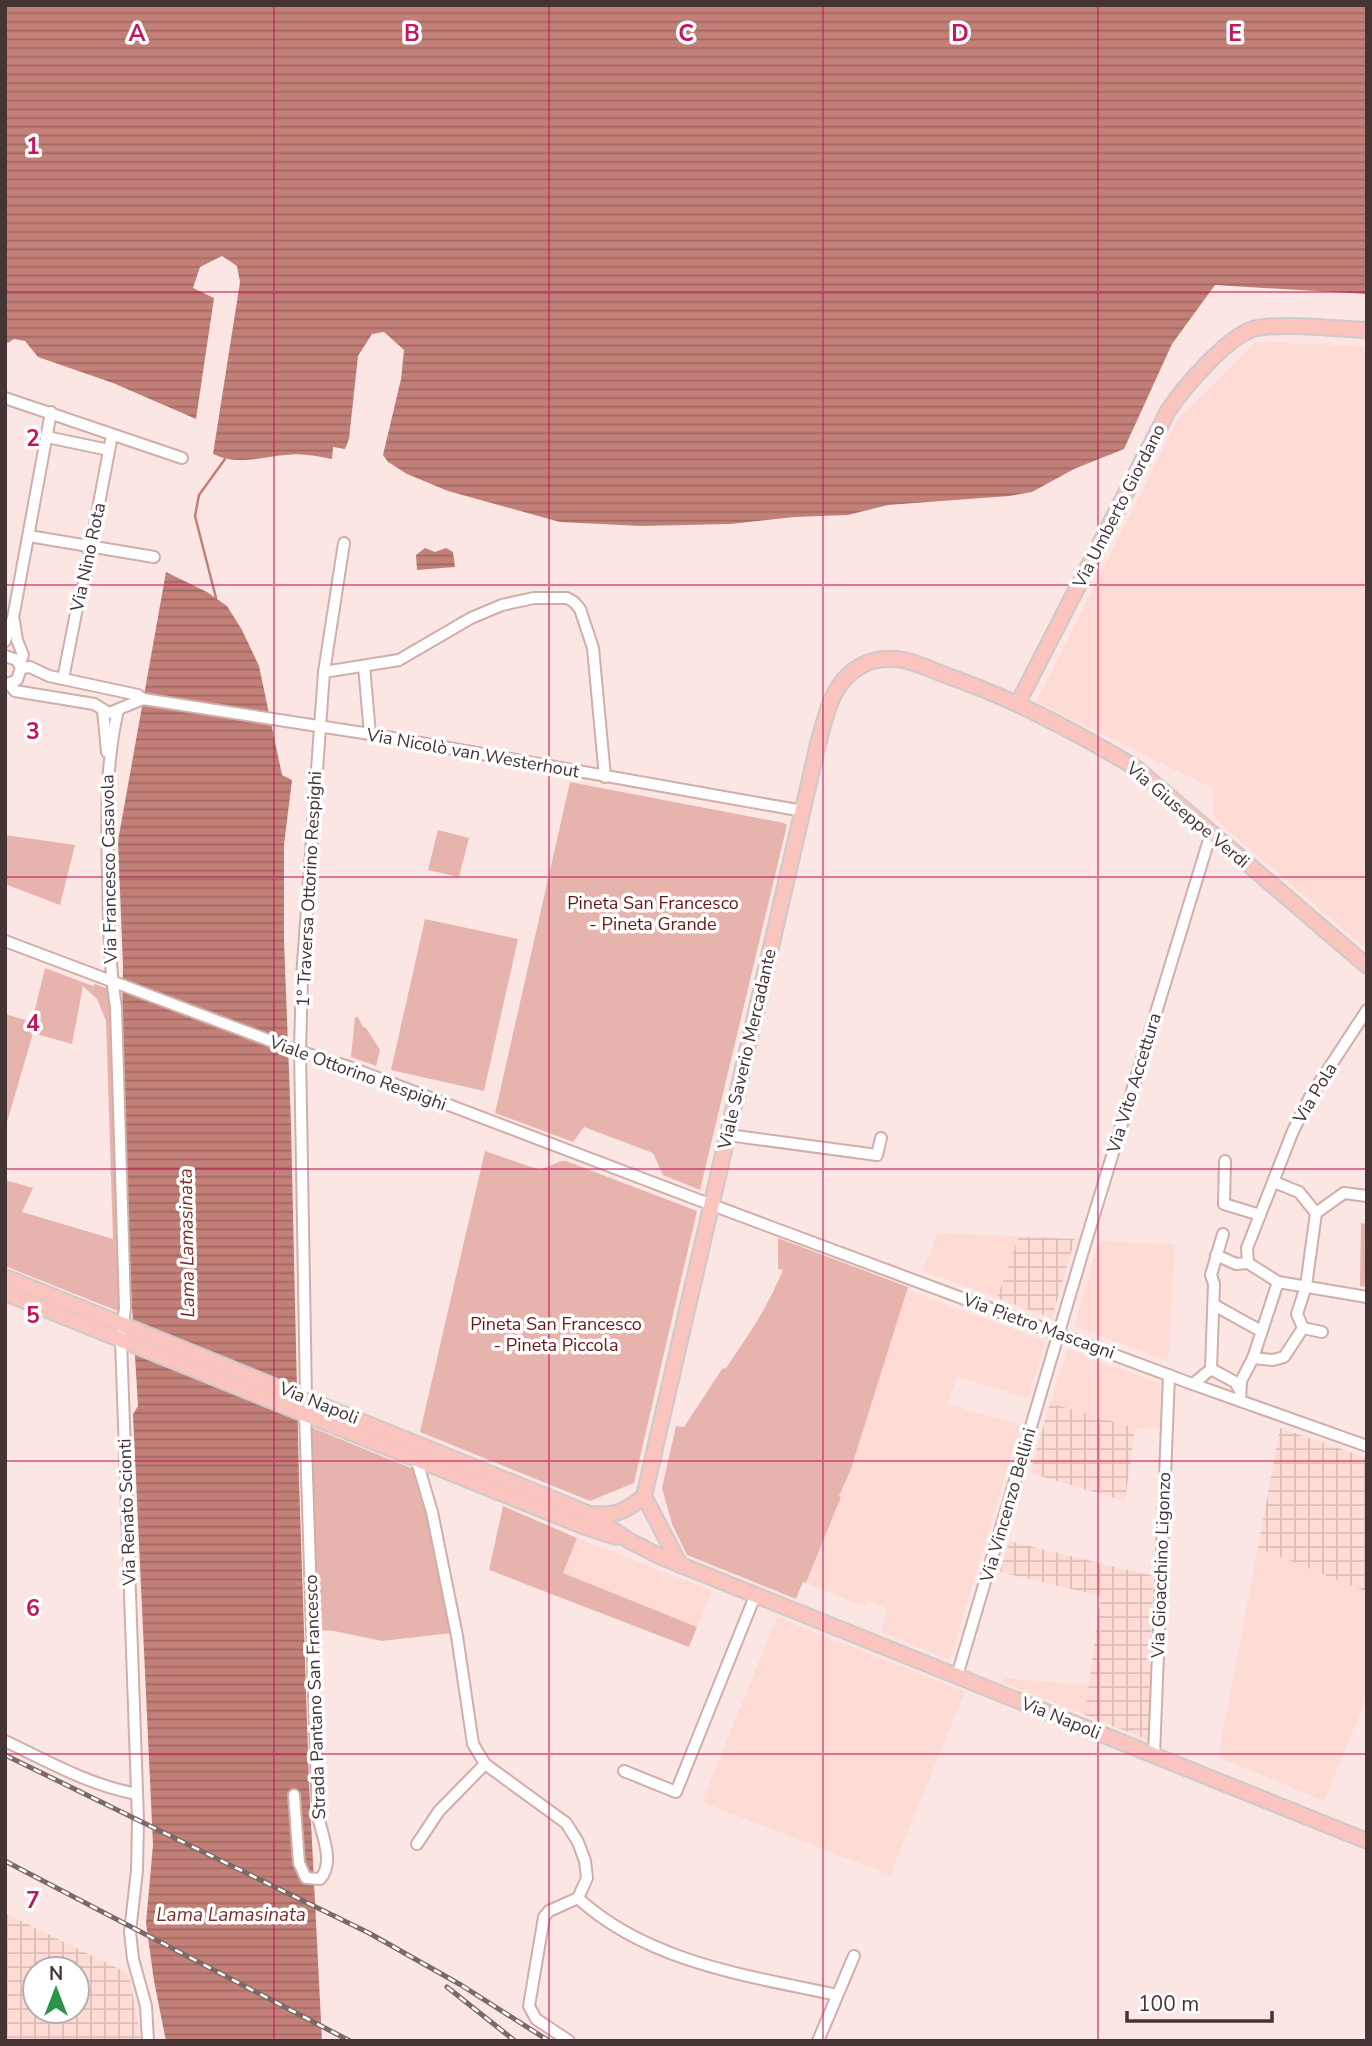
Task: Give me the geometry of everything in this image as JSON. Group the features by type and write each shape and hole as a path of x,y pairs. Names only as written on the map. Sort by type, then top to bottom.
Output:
{"main road":[{"name":"Via Umberto Giordano","path":"1018,703 1168,411 1199,373 1248,331 1272,327 1367,330"},
{"name":"Viale Saverio Mercadante","path":"643,1496 818,744 837,688 854,670 868,663 895,659 912,662"},
{"name":"Via Giuseppe Verdi","path":"912,662 1018,703 1075,732 1136,768 1367,965"},
{"name":"Via Napoli","path":"5,1278 305,1413 585,1527 628,1540"},
{"name":"Via Napoli","path":"5,1293 306,1398 590,1514 628,1540 680,1565 1367,1841"},
{"path":"590,1514 608,1516 618,1513 643,1496 680,1565"}],"street":[{"path":"5,398 182,458"},
{"path":"5,641 13,618 51,412"},
{"name":"Via Nino Rota","path":"64,679 112,435"},
{"path":"47,437 109,450"},
{"path":"29,536 154,557"},
{"name":"1° Traversa Ottorino Respighi","path":"297,1051 317,727 344,543"},
{"path":"324,672 399,660 471,618 502,605 534,598 567,598 580,609 593,648 605,777"},
{"path":"13,618 23,655 20,666"},
{"name":"Via Nicolò van Westerhout","path":"5,656 13,657 20,666 20,677 7,685 15,691 101,708 109,713 143,699"},
{"name":"Via Nicolò van Westerhout","path":"20,666 64,679 138,695 143,699 370,734 803,811"},
{"path":"363,666 370,734"},
{"path":"101,708 100,696 104,691 113,690 121,700 119,708"},
{"name":"Via Francesco Casavola","path":"101,708 108,758 108,867 114,982"},
{"name":"Via Francesco Casavola","path":"108,758 119,708"},
{"name":"Via Vito Accettura","path":"1059,1334 1211,833"},
{"name":"Viale Ottorino Respighi","path":"5,941 297,1051 349,1067 711,1205"},
{"name":"Via Renato Scionti","path":"114,982 137,1794 137,1870 130,1932 133,1959 146,2006 148,2041"},
{"name":"Via Pola","path":"1248,1263 1247,1248 1293,1131 1310,1097 1367,1010"},
{"path":"297,1051 306,1398"},
{"path":"728,1135 877,1155 881,1138"},
{"path":"1225,1161 1224,1204 1260,1215"},
{"path":"1274,1182 1299,1192 1316,1213"},
{"path":"1303,1328 1297,1314 1306,1286 1316,1213 1344,1193 1367,1196"},
{"name":"Via Pietro Mascagni","path":"711,1205 1194,1384 1239,1395 1367,1446"},
{"path":"1194,1384 1211,1368 1212,1275 1223,1234"},
{"path":"1216,1255 1236,1264 1248,1263 1278,1282 1348,1296 1367,1297"},
{"path":"1239,1395 1278,1282"},
{"path":"1213,1305 1261,1331"},
{"path":"1303,1328 1322,1332"},
{"path":"1253,1358 1279,1360 1284,1357 1303,1328"},
{"name":"Via Vincenzo Bellini","path":"957,1676 1059,1334"},
{"path":"1211,1368 1235,1382 1239,1395"},
{"name":"Via Gioacchino Ligonzo","path":"1154,1755 1169,1375"},
{"name":"Strada Pantano San Francesco","path":"294,1795 299,1863 306,1878 320,1879 325,1874 328,1860 318,1816 305,1413"},
{"path":"416,1458 432,1512 457,1636 473,1744 485,1764 566,1823 578,1842 585,1861 587,1878 578,1898 549,1911 544,1917 529,2006 536,2019 569,2041"},
{"path":"624,1771 676,1792 755,1596"},
{"path":"5,1741 82,1779 107,1788 137,1794"},
{"path":"417,1844 439,1811 485,1764"},
{"path":"578,1898 645,1944 728,1971 837,1995"},
{"path":"818,2041 854,1955"}],"shaded area":[{"path":"1256,342 1367,346 1367,950 1214,818 1214,789 1036,702 1178,419"},
{"path":"938,1233 1019,1236 997,1298 923,1271"},
{"path":"1019,1236 1075,1239 1052,1318 997,1298"},
{"path":"1099,1241 1175,1244 1168,1361 1074,1326"},
{"path":"907,1290 1045,1341 1028,1398 957,1377 947,1404 1020,1425 950,1660 881,1632 888,1609 868,1601 865,1607 806,1583 851,1469"},
{"path":"1067,1349 1159,1383 1160,1429 1135,1428 1050,1403"},
{"path":"1050,1403 1135,1428 1125,1501 1030,1473"},
{"path":"1280,1428 1367,1458 1367,1592 1258,1548"},
{"path":"577,1538 712,1591 697,1627 563,1573"},
{"path":"1009,1541 1153,1576 1148,1740 1085,1715 1101,1596 1000,1572"},
{"path":"1258,1548 1367,1592 1367,1697 1324,1801 1218,1757"},
{"path":"777,1617 965,1692 890,1875 702,1802"},
{"path":"1005,1678 1089,1685 1085,1715 1003,1683"},
{"path":"5,1913 90,1955 21,1955 21,2025 91,2025 91,1955 129,1974 141,2041 5,2041"}],"green space":[{"name":"Pineta San Francesco - Pineta Grande","path":"570,782 787,825 700,1190 663,1175 653,1153 584,1127 573,1142 495,1113"},
{"path":"438,830 469,838 459,877 428,870"},
{"path":"5,835 75,845 60,905 5,884"},
{"path":"425,919 518,939 484,1091 391,1070"},
{"path":"45,968 108,989 112,998 122,1300 120,1312 5,1266 5,1180 33,1188 22,1212 113,1239 106,1021 97,999 83,986 72,1044 33,1033 5,1129 5,1014 32,1022"},
{"path":"355,1017 358,1017 380,1050 376,1066 351,1057"},
{"name":"Pineta San Francesco - Pineta Piccola","path":"485,1151 540,1170 566,1161 697,1211 634,1483 590,1501 420,1432"},
{"path":"1361,1223 1367,1224 1367,1287 1360,1286"},
{"path":"778,1238 908,1287 851,1469 839,1496 841,1497 806,1583 803,1582 796,1599 687,1555 672,1524 662,1488 676,1426 684,1427 722,1369 726,1368 757,1321 777,1284 783,1270 778,1269"},
{"path":"308,1426 416,1470 427,1511 451,1633 382,1641 316,1630"},
{"path":"503,1506 577,1538 563,1573 697,1627 689,1647 489,1570"}],"water":[{"path":"5,5 1367,5 1367,294 1215,285 1172,344 1124,449 1074,469 1032,492 1009,496 888,505 848,515 794,517 731,524 641,526 560,522 448,491 407,474 388,462 383,455 401,379 404,350 384,332 372,334 358,356 349,439 345,449 333,447 332,459 298,454 249,460 222,458 213,454 240,282 237,266 222,256 200,267 193,288 214,298 196,419 113,383 38,357 25,341 5,341"},
{"path":"425,548 435,552 446,548 453,552 455,567 417,570 416,555"},
{"name":"Lama Lamasinata","path":"166,572 207,592 227,606 242,630 259,666 282,775 292,780 284,845 284,940 309,1782 322,2041 166,2041 146,1923 153,1845 133,1414 138,1406 129,1256 118,841"}],"waterway":[{"name":"Lama Lamasinata","path":"216,598 195,516 199,495 225,459"}],"railway":[{"path":"5,1755 369,1933 461,1985 549,2041"},
{"path":"5,1861 350,2041"},
{"path":"447,1987 515,2041"}]}
